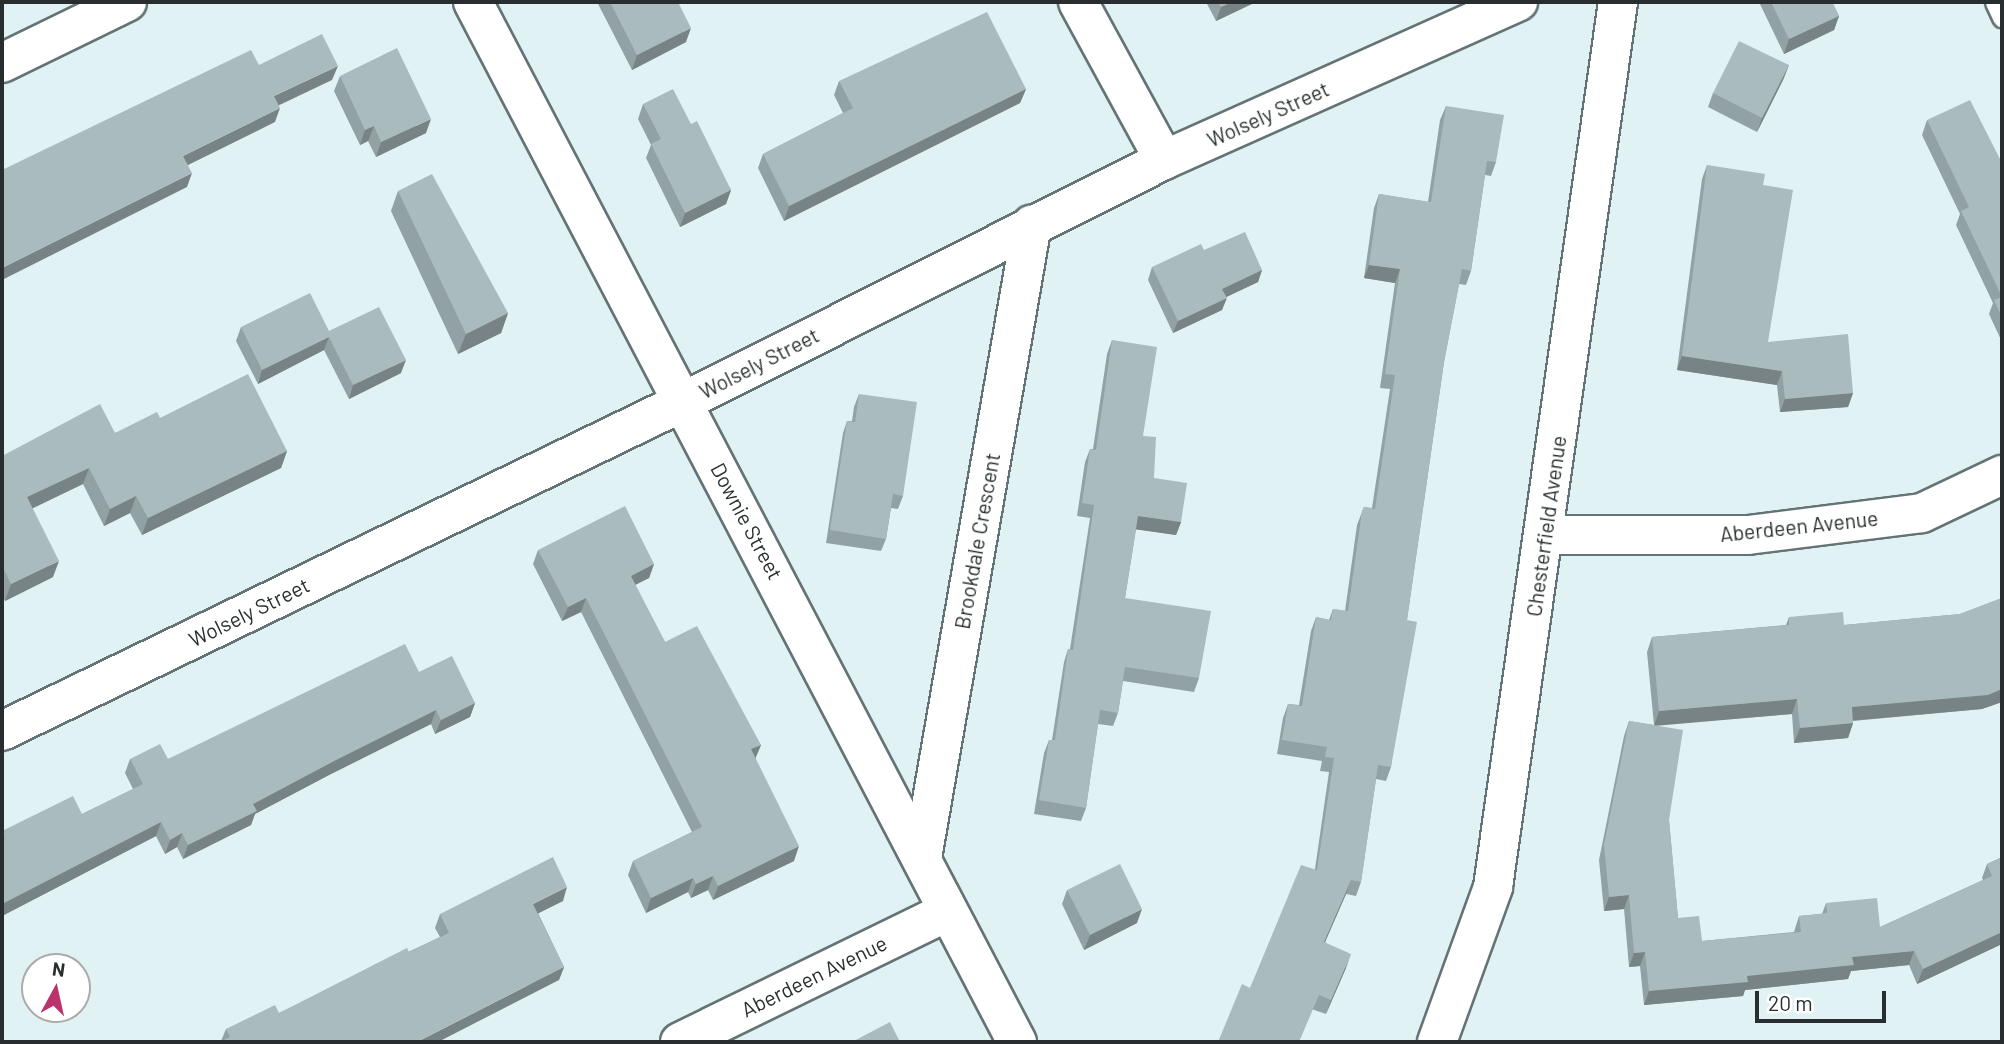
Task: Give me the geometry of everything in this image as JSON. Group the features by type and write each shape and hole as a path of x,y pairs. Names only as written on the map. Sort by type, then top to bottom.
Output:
{"street":[{"path":"2,63 127,2"},
{"name":"Downie Street","path":"473,2 1017,1042"},
{"path":"1078,2 1164,160"},
{"name":"Wolsely Street","path":"2,731 683,402 1032,224 1164,160 1518,2"},
{"name":"Chesterfield Avenue","path":"1437,1042 1493,887 1545,535 1618,2"},
{"name":"Brookdale Crescent","path":"922,858 1032,224"},
{"name":"Aberdeen Avenue","path":"1545,535 1775,532 1923,513 2002,475"},
{"name":"Aberdeen Avenue","path":"680,1042 948,911"}],"lane":[{"path":"1995,2 2002,17"}],"building":[{"path":"610,2 678,2 691,28 637,55"},
{"path":"1218,2 1232,2 1221,7"},
{"path":"1771,2 1832,2 1839,16 1789,39"},
{"path":"987,12 1026,89 789,206 763,154 853,108 839,81"},
{"path":"322,34 338,66 274,96 280,108 183,156 192,173 2,268 2,170 251,50 259,65"},
{"path":"1739,41 1789,65 1762,118 1713,93"},
{"path":"397,48 431,119 381,142 374,126 365,130 340,76"},
{"path":"673,89 691,124 697,121 731,190 685,213 651,144 661,139 643,104"},
{"path":"1970,100 2002,163 2002,297 1961,211 1969,207 1927,120"},
{"path":"1446,106 1504,115 1496,162 1487,161 1471,271 1462,269 1444,362 1407,620 1417,622 1391,767 1378,765 1361,882 1351,880 1324,942 1351,954 1331,1000 1319,995 1299,1042 1218,1042 1242,984 1250,988 1301,865 1317,870 1334,758 1325,757 1327,747 1282,740 1288,704 1302,706 1316,617 1331,620 1333,609 1348,611 1362,511 1364,507 1375,509 1395,375 1385,374 1400,269 1369,265 1379,194 1431,202"},
{"path":"1707,165 1765,174 1763,185 1793,190 1768,342 1848,334 1853,393 1785,399 1782,371 1682,356"},
{"path":"432,174 508,313 466,334 398,191"},
{"path":"1245,232 1262,270 1222,289 1227,298 1178,321 1152,267 1201,244 1204,250"},
{"path":"310,293 329,331 379,307 406,360 353,385 329,337 262,370 241,327"},
{"path":"2002,297 2002,317 1994,300"},
{"path":"1112,340 1157,347 1143,436 1156,437 1154,478 1187,483 1181,522 1138,516 1125,598 1211,611 1199,678 1125,667 1118,713 1100,710 1086,808 1039,800 1049,740 1055,740 1068,649 1073,650 1094,505 1082,503 1090,449 1096,450"},
{"path":"248,374 287,451 148,518 136,496 110,509 89,468 27,497 59,561 11,584 2,566 2,456 100,404 115,433 157,412 160,418"},
{"path":"859,394 917,402 903,496 893,494 886,539 830,530 847,421 855,422"},
{"path":"625,506 654,564 631,576 665,642 697,626 761,745 751,749 799,846 718,886 713,876 696,884 693,878 651,898 633,861 702,827 586,598 568,607 538,550"},
{"path":"2002,598 2002,689 1988,695 1852,707 1853,723 1800,728 1797,699 1659,711 1652,637 1789,625 1789,617 1843,612 1844,625 1960,614"},
{"path":"405,644 419,672 452,656 475,703 441,720 436,710 253,804 257,811 188,845 182,833 170,840 161,822 2,904 2,840 5,839 2,831 73,796 82,814 143,784 130,759 160,744 168,759"},
{"path":"1629,721 1683,730 1669,820 1678,918 1699,916 1702,941 1801,932 1799,916 1827,913 1826,903 1877,898 1880,927 1992,876 1987,864 2002,857 2002,932 1923,969 1914,951 1852,957 1854,965 1747,976 1748,982 1649,991 1645,952 1634,953 1629,895 1609,897 1604,845"},
{"path":"553,857 567,887 533,904 564,967 417,1042 219,1042 230,1037 226,1029 275,1005 279,1013 407,948 409,952 449,933 440,914"},
{"path":"1120,864 1142,909 1090,935 1067,890"},
{"path":"890,1022 900,1042 852,1042"}]}
